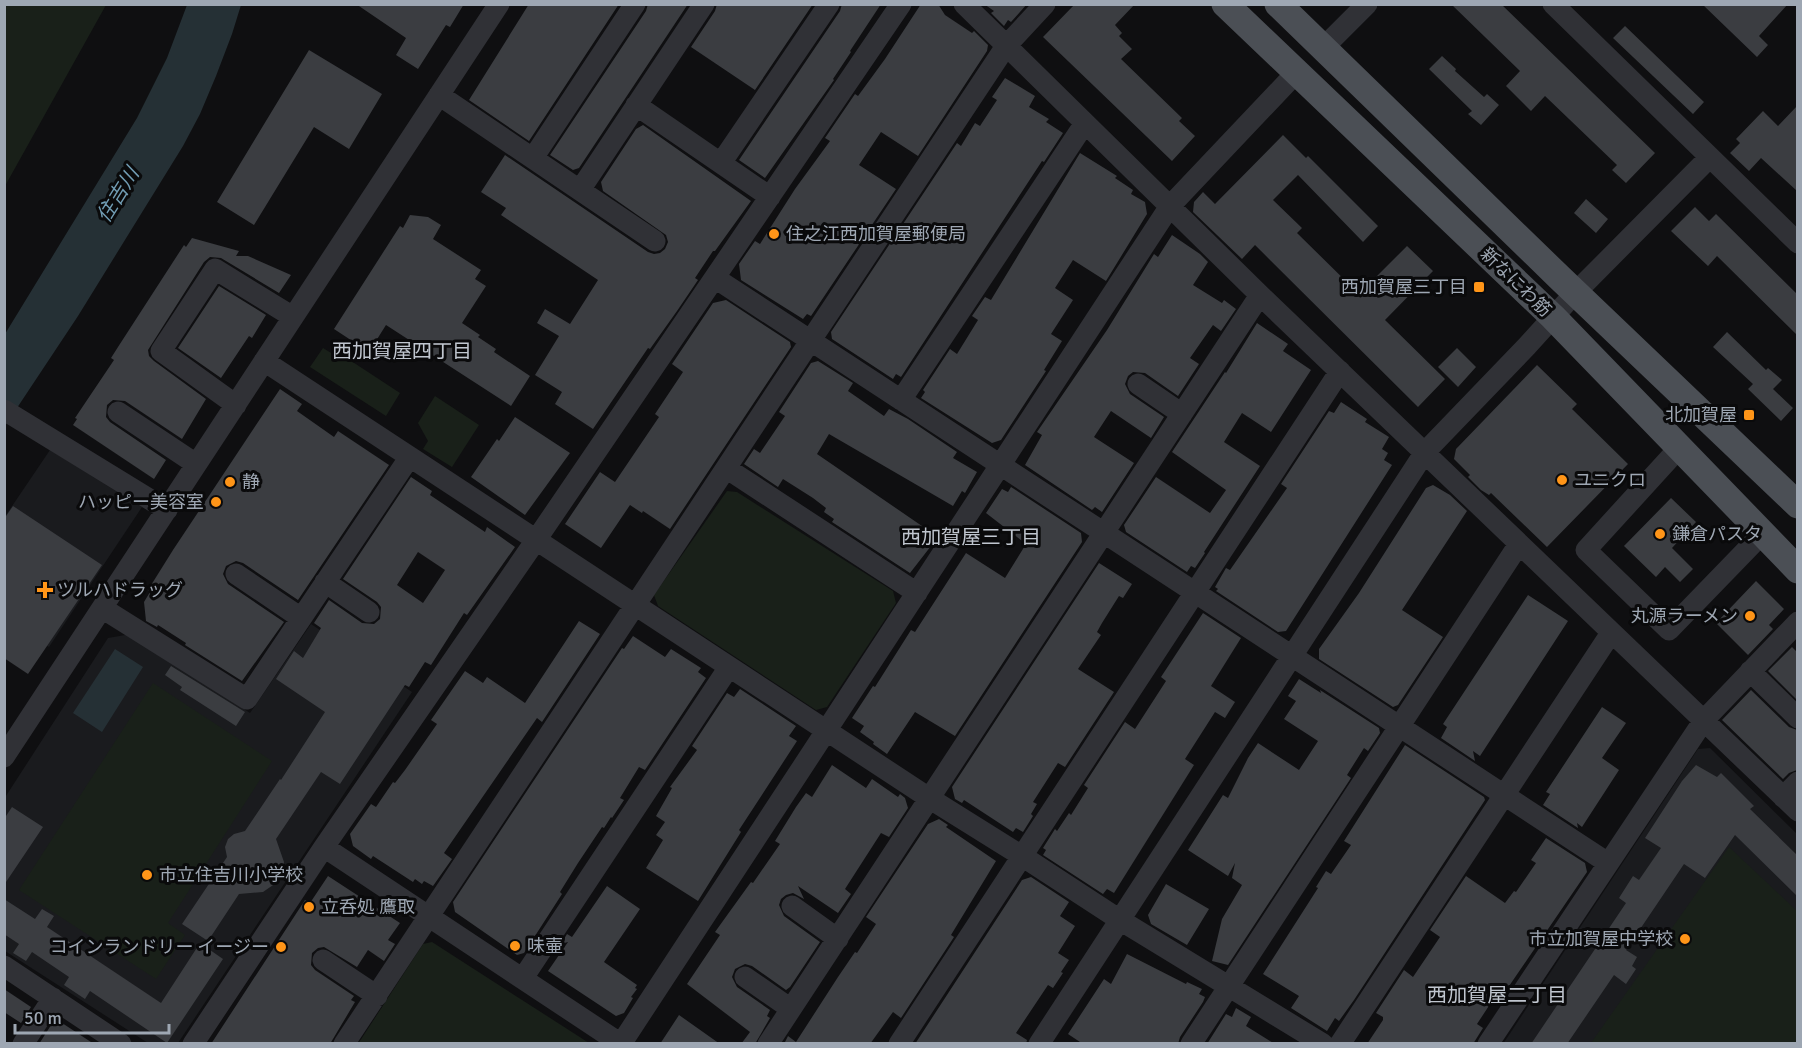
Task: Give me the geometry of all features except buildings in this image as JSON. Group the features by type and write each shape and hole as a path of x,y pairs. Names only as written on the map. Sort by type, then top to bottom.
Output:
{"main road":[{"name":"新なにわ筋","path":"1225,4 1553,317 1797,570"},
{"name":"新なにわ筋","path":"1278,4 1797,505"}],"street":[{"path":"4,758 499,4"},
{"path":"533,158 635,4"},
{"path":"580,190 704,4"},
{"path":"722,163 829,4"},
{"path":"193,1044 324,847 901,4"},
{"path":"964,4 1260,295 1611,633 1704,720 1793,797"},
{"path":"344,1044 1006,46 1045,4"},
{"path":"1323,48 1367,4"},
{"path":"1553,4 1797,243"},
{"path":"324,847 621,1043 1170,206 1296,73"},
{"path":"439,95 655,241"},
{"path":"636,105 770,197"},
{"path":"901,400 1085,123"},
{"path":"1039,1044 1425,452 1575,293 1709,158"},
{"path":"236,405 161,351 215,269 293,317"},
{"path":"715,278 1608,863"},
{"path":"768,1044 1260,295"},
{"path":"264,361 929,798 1119,920 1323,1044"},
{"path":"898,1044 1340,371"},
{"path":"1138,384 1182,414"},
{"path":"4,410 167,510"},
{"path":"118,412 196,464"},
{"path":"1679,448 1586,550 1669,630 1762,534"},
{"path":"102,608 247,699 409,458"},
{"path":"726,468 917,593"},
{"path":"1191,1044 1518,544"},
{"path":"236,573 301,618"},
{"path":"325,582 369,612"},
{"path":"1488,1044 1704,720 1797,622"},
{"path":"1341,1044 1611,633"},
{"path":"523,978 729,666"},
{"path":"1750,671 1797,718"},
{"path":"792,906 838,939"},
{"path":"323,960 377,996"},
{"path":"4,966 121,1044"},
{"path":"745,977 791,1009"},
{"path":"23,1044 52,998"}],"shaded area":[{"path":"5,5 106,5 5,186"},
{"path":"323,348 336,356 339,353 400,393 386,416 310,367"},
{"path":"435,396 479,425 452,467 423,449 428,441 418,423"},
{"path":"50,450 142,507 49,647 5,618 4,518"},
{"path":"727,491 737,492 893,591 896,603 827,707 816,710 658,606 654,595"},
{"name":"市立住吉川小学校","path":"311,624 412,692 178,1043 148,1043 5,951 4,799 108,638 131,634 250,713"},
{"path":"153,683 272,761 168,923 185,935 156,979 19,890"},
{"name":"市立加賀屋中学校","path":"1710,748 1797,834 1797,1043 1503,1044 1698,749"},
{"path":"1729,847 1797,911 1797,1043 1591,1043"},
{"path":"432,942 589,1043 358,1044 423,944"}],"water":[{"name":"住吉川","path":"187,5 241,5 200,114 183,146 78,316 5,426 5,334 137,118 167,58"},
{"path":"115,649 143,667 102,732 73,713"}],"place":[{"name":"住之江西加賀屋郵便局","path":"774,234"},
{"name":"西加賀屋三丁目","path":"1479,287"},
{"name":"北加賀屋","path":"1749,415"},
{"name":"ユニクロ","path":"1562,480"},
{"name":"静","path":"230,482"},
{"name":"ハッピー美容室","path":"216,502"},
{"name":"鎌倉パスタ","path":"1660,534"},
{"name":"ツルハドラッグ","path":"45,590"},
{"name":"丸源ラーメン","path":"1750,616"},
{"name":"市立住吉川小学校","path":"147,875"},
{"name":"立呑処 鷹取","path":"309,907"},
{"name":"市立加賀屋中学校","path":"1685,939"},
{"name":"味壷","path":"515,946"},
{"name":"コインランドリー イージー","path":"281,947"}],"district":[{"name":"西加賀屋四丁目","path":"402,351"},
{"name":"西加賀屋三丁目","path":"971,537"},
{"name":"西加賀屋二丁目","path":"1497,995"}]}
